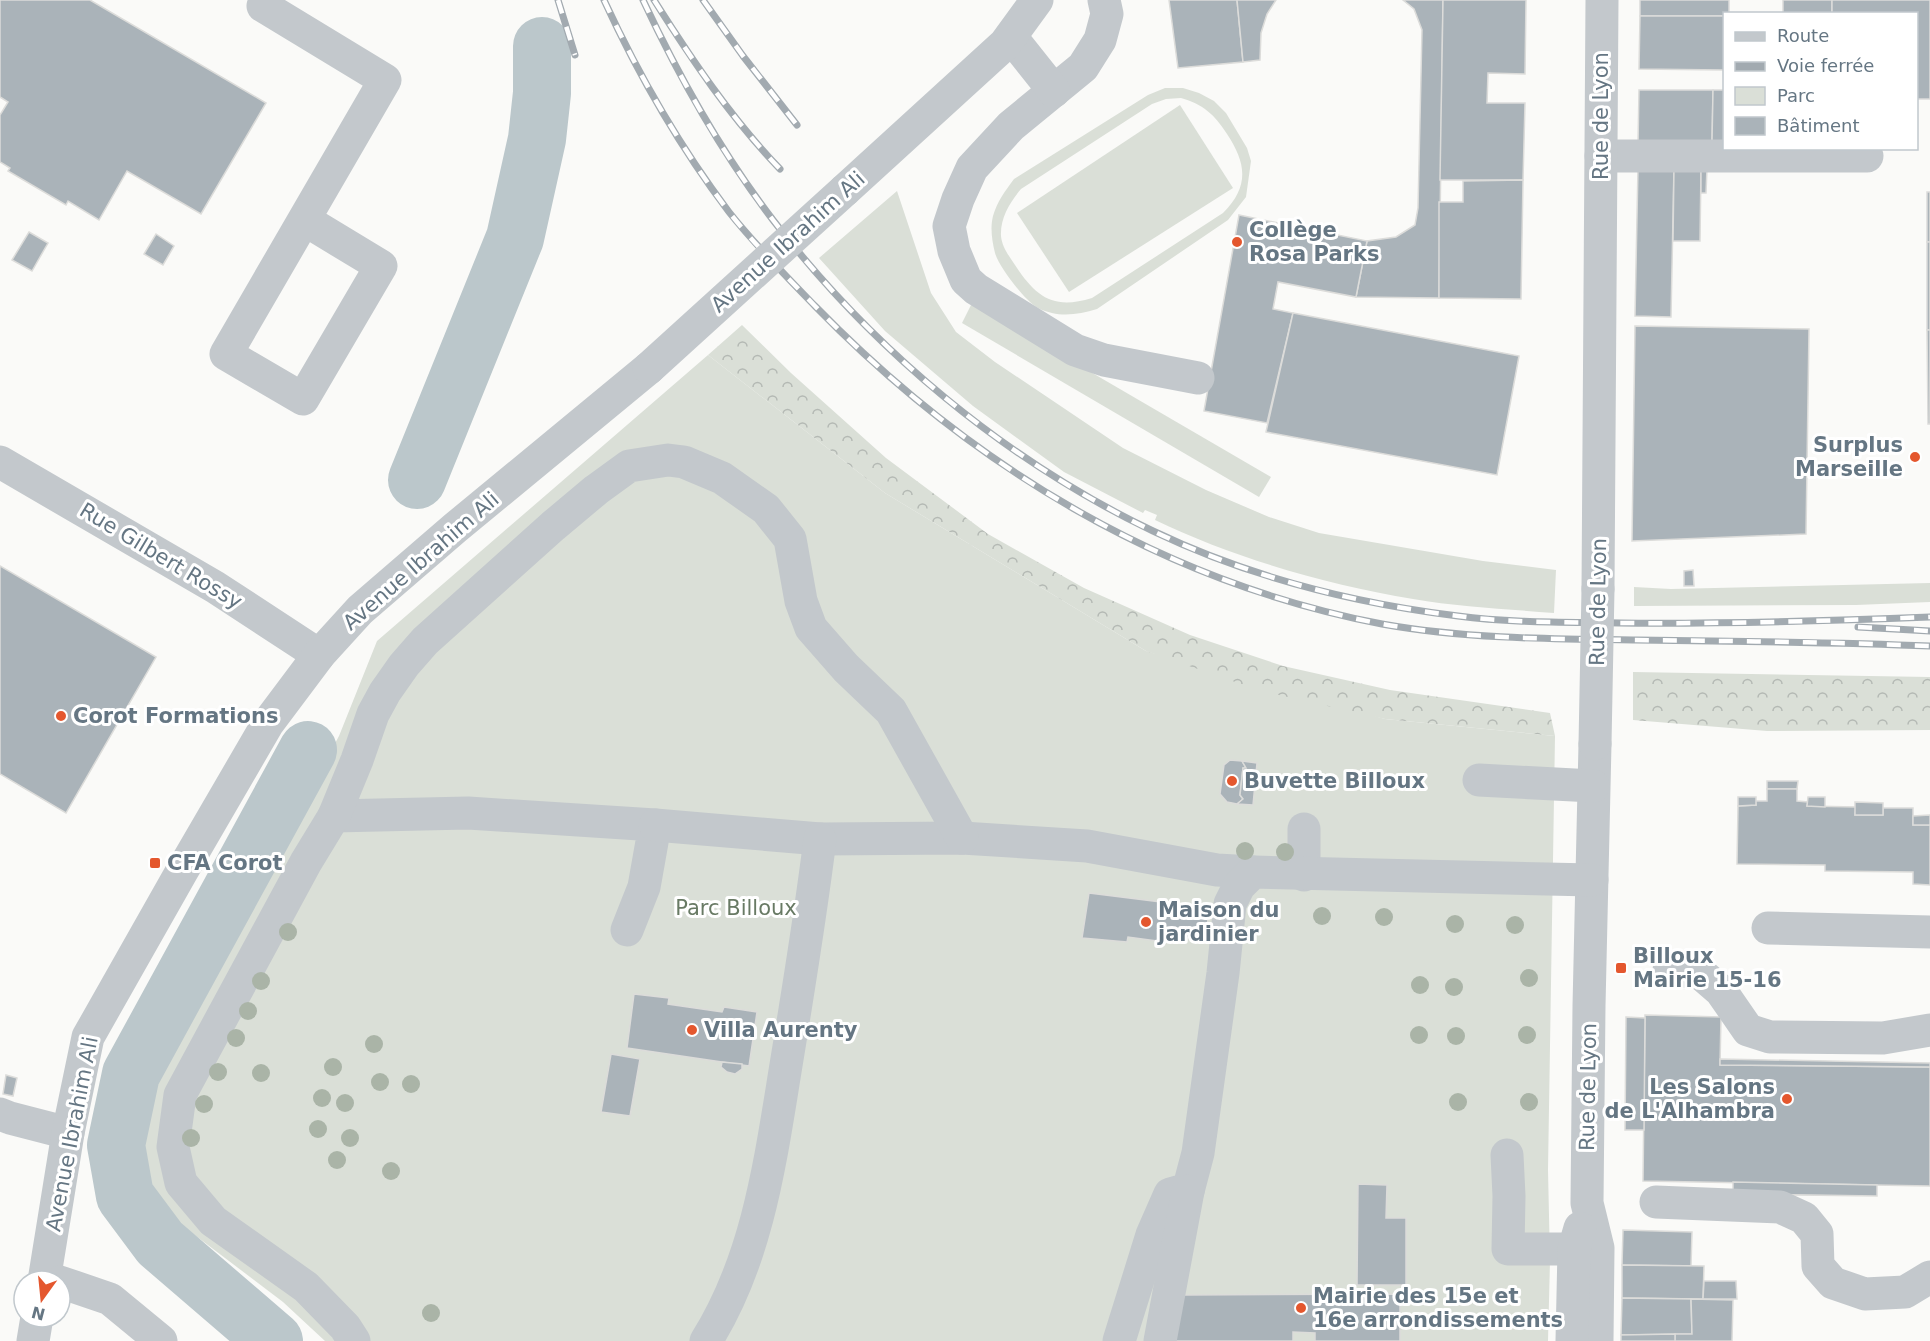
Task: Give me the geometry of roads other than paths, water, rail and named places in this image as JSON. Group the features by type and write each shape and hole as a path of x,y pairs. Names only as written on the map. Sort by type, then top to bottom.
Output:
{"street":[{"path":"267,0 263,6 384,80 226,354 303,399 381,266 305,220"},
{"name":"Avenue Ibrahim Ali","path":"52,1269 68,1133 88,1037 268,723 319,655 360,610 465,520 650,368 1005,44 1037,0"},
{"path":"1104,0 1107,14 1100,40 1083,67 1011,126 972,168 949,226 954,251 966,280 976,289 1075,350 1104,360 1198,378"},
{"name":"Rue de Lyon","path":"1597,1341 1598,1248 1587,1203 1598,589 1602,0"},
{"path":"1011,36 1054,91"},
{"path":"1601,156 1867,156"},
{"path":"354,1341 345,1328 306,1287 213,1221 181,1183 173,1147 180,1095 306,862 334,816 373,714 404,665 425,641 596,490 629,466 668,460 684,462 722,477 766,509 790,539 801,601 811,628 846,668 891,711 962,838"},
{"name":"Rue Gilbert Rossy","path":"0,462 215,587 319,655"},
{"path":"1479,780 1593,786"},
{"path":"334,816 468,813 820,838 962,838 1087,846 1217,870 1592,880"},
{"path":"627,930 645,887 655,825"},
{"path":"1304,829 1304,874"},
{"path":"706,1341 740,1276 747,1257 762,1194 800,988 820,838"},
{"path":"1160,1341 1188,1191 1198,1153 1223,973 1230,904 1239,886 1253,872"},
{"path":"1768,928 1930,932"},
{"path":"1670,970 1700,972 1721,991 1748,1030 1770,1037 1883,1038 1930,1030"},
{"path":"0,1114 68,1133"},
{"path":"1507,1155 1508,1249 1574,1249"},
{"path":"1119,1341 1152,1235 1170,1194 1188,1191"},
{"path":"1656,1202 1780,1207 1804,1218 1817,1234 1818,1266 1833,1283 1865,1294 1905,1292 1930,1276"},
{"path":"1585,1341 1587,1203"},
{"name":"Rue de Lyon","path":"1572,1341 1574,1249 1587,1203"},
{"path":"72,1287 110,1299 129,1328 162,1341"}],"waterway":[{"path":"417,480 515,238 537,139 542,93 542,46"},
{"path":"274,1341 160,1243 125,1196 116,1145 131,1074 308,750"}],"railway":[{"path":"558,0 575,55"},
{"path":"604,0 661,109 711,187 749,236 815,306 875,364 938,417 1005,465 1074,509 1147,547 1222,579 1301,605 1382,624 1445,633 1540,638 1930,646"},
{"path":"643,0 686,86 736,168 773,220 853,313 898,357 994,436 1099,503 1153,531 1226,562 1302,586 1380,604 1478,618 1539,622 1659,623 1930,617"},
{"path":"654,0 713,88 745,130 780,169"},
{"path":"703,0 797,125"},
{"path":"1858,627 1930,631"}],"place":[{"name":"Collège Rosa Parks","path":"1237,242"},
{"name":"Surplus Marseille","path":"1915,457"},
{"name":"Corot Formations","path":"61,716"},
{"name":"Buvette Billoux","path":"1232,781"},
{"name":"CFA Corot","path":"155,863"},
{"name":"Maison du jardinier","path":"1146,922"},
{"name":"Billoux Mairie 15-16","path":"1621,968"},
{"name":"Villa Aurenty","path":"692,1030"},
{"name":"Les Salons de L'Alhambra","path":"1787,1099"},
{"name":"Mairie des 15e et 16e arrondissements","path":"1301,1308"}],"park label":[{"name":"Parc Billoux","path":"736,908"}]}
